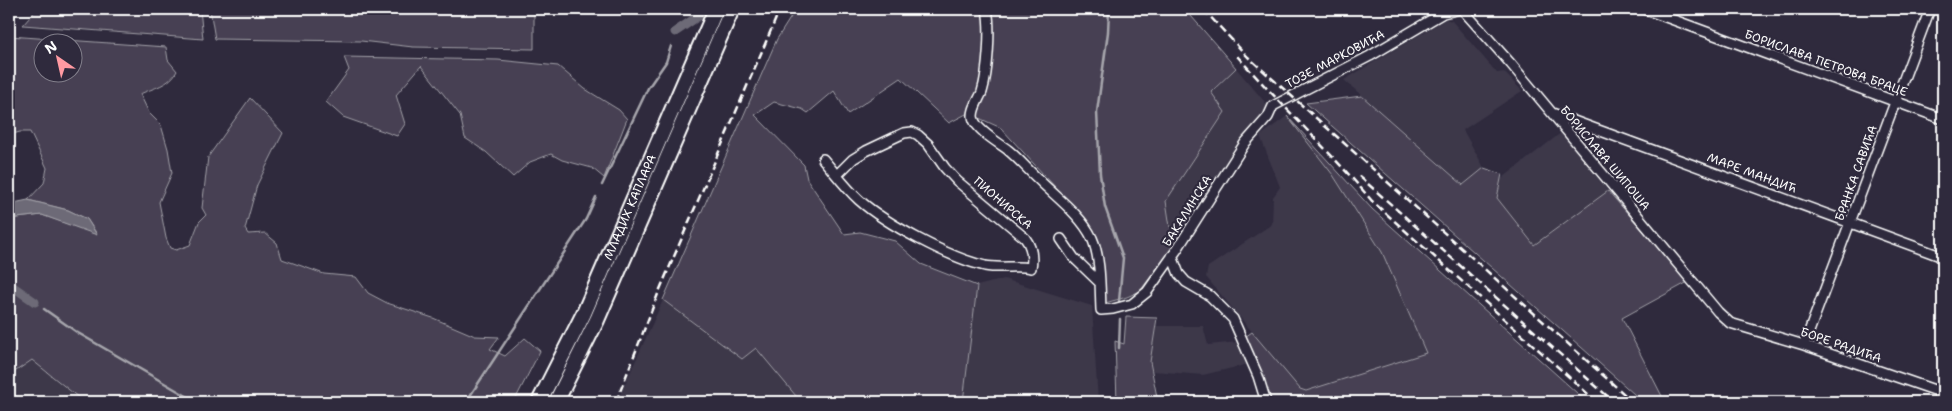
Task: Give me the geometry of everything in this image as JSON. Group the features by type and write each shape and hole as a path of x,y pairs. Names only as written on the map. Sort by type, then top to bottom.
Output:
{"highway":[{"name":"МЛАДИХ КАПЛАРА","path":"539,402 584,313 716,9"},
{"name":"МЛАДИХ КАПЛАРА","path":"556,402 597,320 732,9"}],"street":[{"path":"988,9 990,27 984,85 973,119 977,126 1010,152 1084,226 1095,248 1100,283 1101,310 1132,304 1146,292 1172,256"},
{"name":"ТОЗЕ МАРКОВИЋА","path":"1273,106 1370,56 1441,11 1462,9"},
{"name":"БОРИСЛАВА ШИПОША","path":"1462,9 1552,113 1711,304 1730,324"},
{"name":"БОРИСЛАВА ПЕТРОВА БРАЦЕ","path":"1644,9 1943,120"},
{"name":"БРАНКА САВИЋА","path":"1804,345 1930,9"},
{"name":"БАКАЛИНСКА","path":"1266,402 1258,376 1233,319 1210,296 1186,282 1179,274 1172,256 1245,143 1268,117 1273,106"},
{"name":"МАРЕ МАНДИЋ","path":"1552,113 1943,258"},
{"name":"ПИОНИРСКА","path":"823,160 860,200 891,222 948,253 988,266 1031,268 1031,252 1029,244 1024,238 957,181 928,144 912,132 904,133 866,151 853,159 837,175"},
{"path":"1061,239 1074,258 1100,283"},
{"name":"БОРЕ РАДИЋА","path":"1730,324 1804,345 1943,393"}],"shaded area":[{"path":"37,9 200,9 203,39 23,25"},
{"path":"210,9 534,9 534,49 413,47 361,41 215,39"},
{"path":"796,9 1185,9 1236,68 1211,92 1225,112 1166,201 1170,227 1181,236 1140,291 1105,303 1094,232 1001,128 968,113 949,123 901,78 848,114 834,91 808,113 802,109 774,102 755,115 804,165 807,179 844,234 860,232 895,241 921,264 977,286 963,402 801,402 756,348 742,359 663,300 777,39"},
{"path":"1446,19 1452,21 1497,73 1504,72 1522,91 1463,130 1486,171 1463,185 1344,80"},
{"path":"9,36 32,38 32,82 82,82 82,41 166,47 168,60 177,71 166,83 140,94 149,113 161,125 168,149 172,173 159,202 166,238 170,248 176,250 190,245 199,222 206,215 202,208 208,157 250,98 283,133 257,185 245,229 248,234 265,233 277,243 282,259 324,274 356,277 368,293 387,303 433,318 475,336 499,337 490,349 505,356 525,338 540,351 514,402 84,402 32,360 13,373 9,367 9,219 42,215 97,234 87,219 68,210 28,200 44,183 47,168 30,132 9,135"},
{"path":"344,57 498,60 558,66 585,89 619,110 627,119 604,178 592,168 562,160 551,154 530,162 513,177 486,152 465,138 460,115 421,66 396,95 405,124 397,136 343,117 326,102 349,70"},
{"path":"1236,68 1270,108 1253,125 1181,236 1170,227 1166,201 1225,112 1210,93"},
{"path":"1362,96 1463,185 1484,168 1502,174 1497,198 1534,245 1608,191 1688,282 1622,318 1665,402 1643,402 1306,103"},
{"path":"1287,116 1333,175 1382,252 1426,353 1306,391 1300,389 1206,277 1208,267 1272,224 1273,197 1280,187 1260,136"},
{"path":"1287,116 1372,209 1587,402 1262,402 1258,386 1238,342 1252,332 1300,389 1306,391 1426,353 1382,252 1333,175"},
{"path":"1562,132 1608,191 1534,245 1497,198 1500,180"},
{"path":"28,200 68,210 87,219 97,235 42,215 9,219 9,204"},
{"path":"1004,279 1092,306 1098,402 963,402 977,286"},
{"path":"663,300 742,359 756,348 801,402 617,402"},
{"path":"1126,317 1157,318 1150,362 1158,402 1117,402 1115,341 1124,344"},
{"path":"1156,326 1203,326 1208,345 1238,342 1249,364 1203,375 1152,371 1150,362"},
{"path":"32,360 84,402 9,402 9,367 13,373"}],"waterway":[{"path":"675,32 700,15 703,9"},
{"path":"1109,9 1108,32 1097,112 1100,174 1105,207 1123,258 1119,301"},
{"path":"602,185 648,88 666,62 671,46"},
{"path":"466,402 586,219 596,197"},
{"path":"9,284 35,302"},
{"path":"44,309 78,333 197,402"},
{"path":"1119,348 1120,319"}],"railway":[{"path":"616,402 658,294 780,9"},
{"path":"1203,9 1248,57 1633,402"},
{"path":"1237,56 1372,201 1597,402"},
{"path":"1359,176 1614,402"}]}
